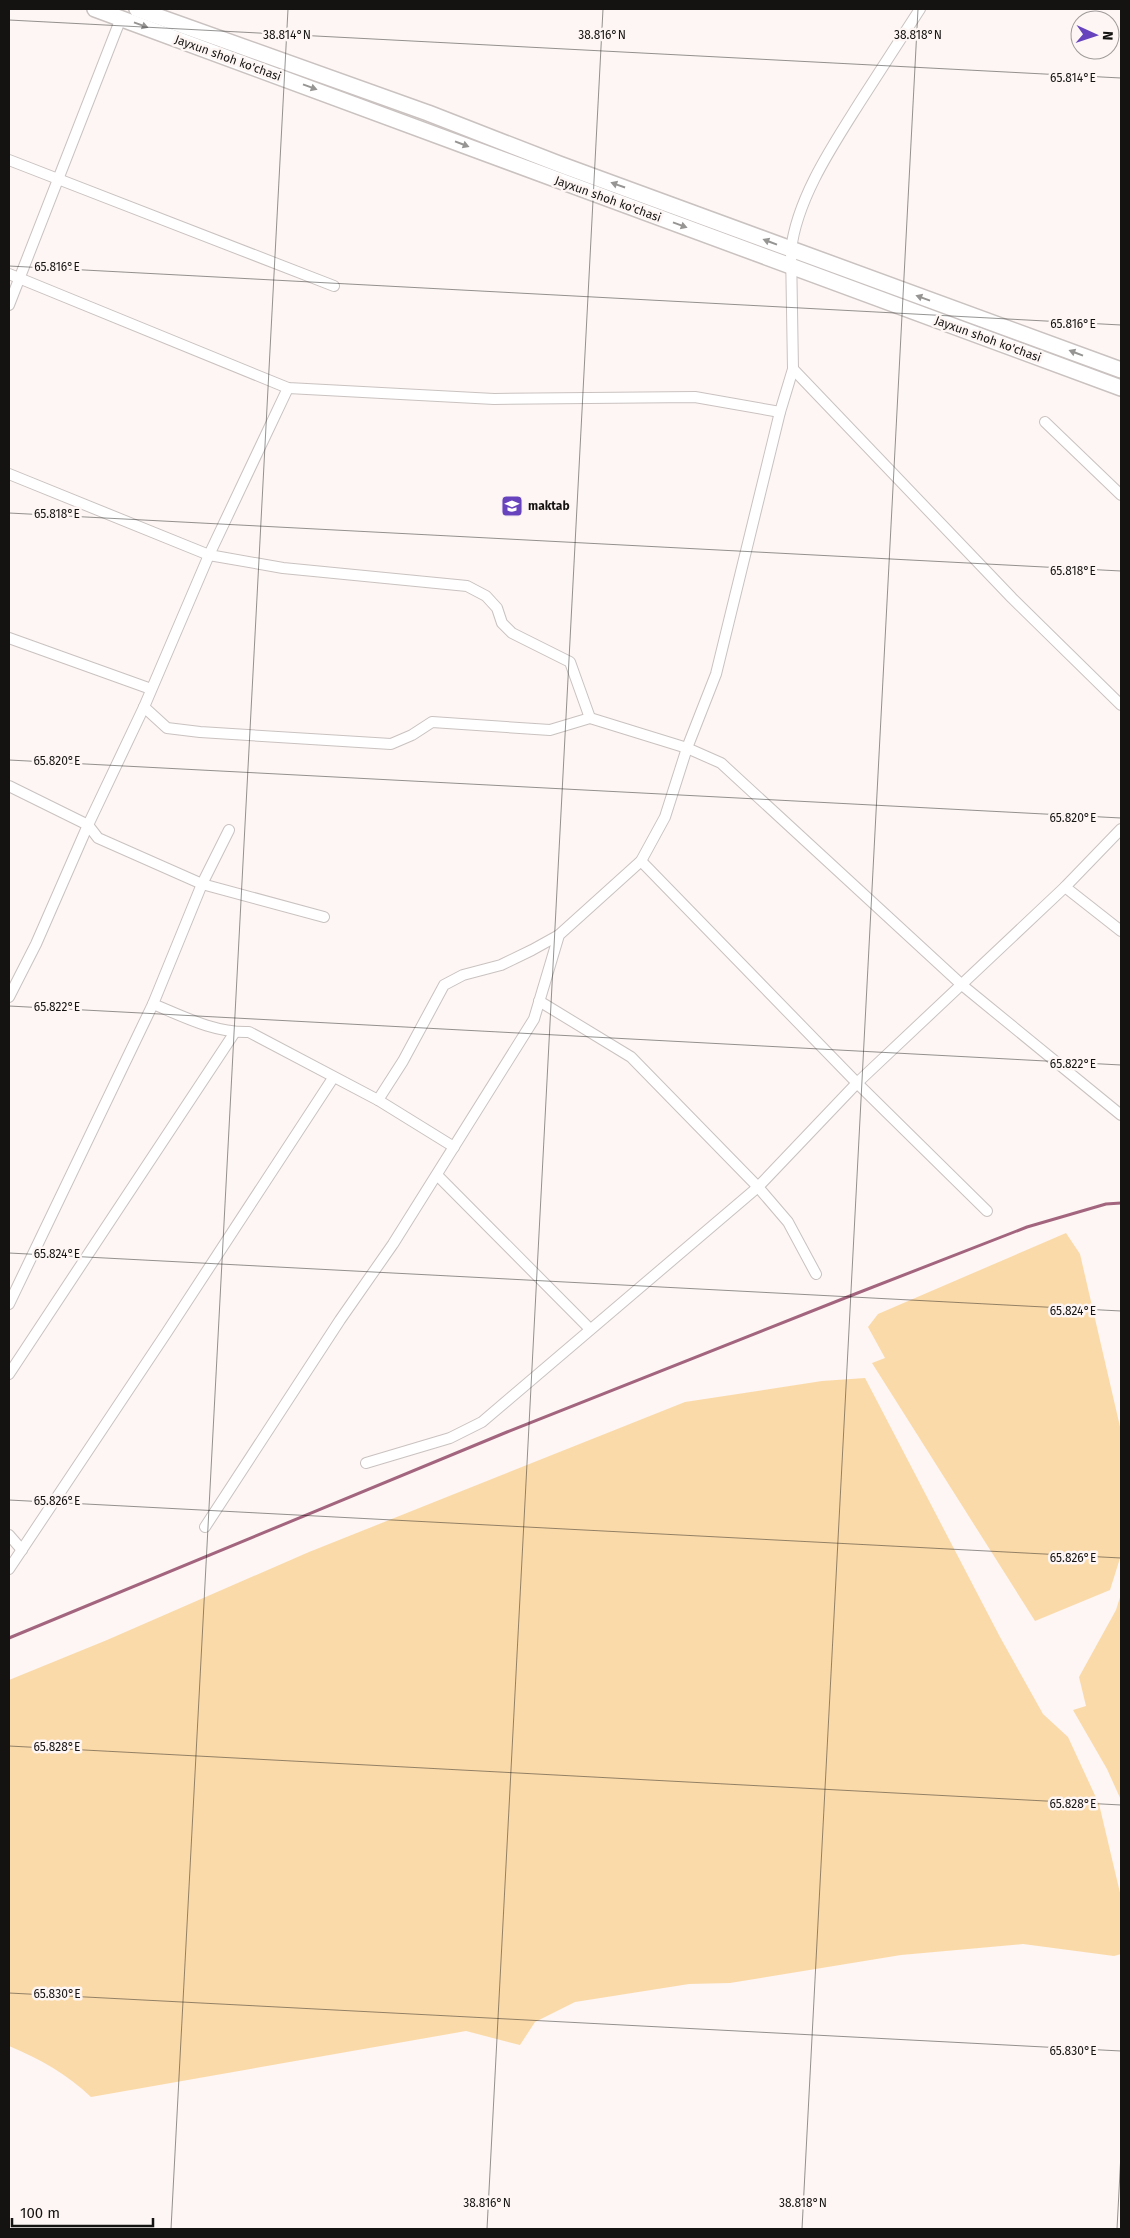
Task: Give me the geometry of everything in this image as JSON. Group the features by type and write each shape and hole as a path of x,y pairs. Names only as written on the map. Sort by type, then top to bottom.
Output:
{"highway":[{"name":"Jayxun shoh ko'chasi","path":"95,9 1121,388"},
{"name":"Jayxun shoh ko'chasi","path":"137,9 428,113 558,164 1121,370"}],"street":[{"path":"378,1100 403,1061 444,985 463,975 500,964 560,935 641,861 665,817 687,748 716,674 780,412 793,369 793,266 791,250 793,234 805,200 834,144 920,9"},
{"path":"9,305 121,18"},
{"path":"9,160 334,286"},
{"path":"9,274 288,388 494,399 695,397 780,412"},
{"path":"793,369 1012,598 1121,705"},
{"path":"9,997 13,978 36,944 88,825 144,707 209,555 288,388"},
{"path":"1046,422 1121,494"},
{"path":"9,474 209,555 283,568 467,586 486,596 492,602 497,608 502,623 512,633 570,662 590,718"},
{"path":"9,638 151,689"},
{"path":"144,707 167,728 200,732 391,744 432,722 550,730 590,718 687,748 721,764 962,985 1121,1115"},
{"path":"9,786 88,825 98,838 202,884 324,917"},
{"path":"366,1463 450,1438 482,1422 758,1187 858,1083 1065,887 1121,829"},
{"path":"9,1304 153,1004 202,884 229,830"},
{"path":"641,861 858,1083 987,1211"},
{"path":"1065,887 1121,931"},
{"path":"205,1526 335,1328 393,1244 534,1019 560,935"},
{"path":"539,1001 631,1057 758,1187 788,1222 816,1274"},
{"path":"153,1004 201,1024 235,1032 249,1032 333,1078 378,1100 454,1147"},
{"path":"9,1374 235,1032"},
{"path":"9,1569 333,1078"},
{"path":"437,1175 590,1330"},
{"path":"9,1535 22,1550"}],"shaded area":[{"path":"1066,1233 1080,1254 1121,1431 1121,1555 1110,1590 1035,1621 872,1363 885,1358 868,1327 878,1314"},
{"path":"865,1378 1000,1637 1043,1714 1068,1737 1099,1804 1121,1897 1121,1954 1114,1956 1023,1944 901,1955 730,1983 689,1984 575,2002 535,2022 520,2045 466,2031 91,2097 53,2068 9,2046 9,1680 107,1640 309,1552 685,1402 822,1381"},
{"path":"1121,1594 1121,1800 1107,1769 1073,1710 1086,1706 1079,1677 1116,1610"}],"waterway":[{"path":"9,1638 507,1432 855,1294 1027,1227 1106,1204 1121,1203"}],"place":[{"name":"maktab","path":"512,506"}]}
